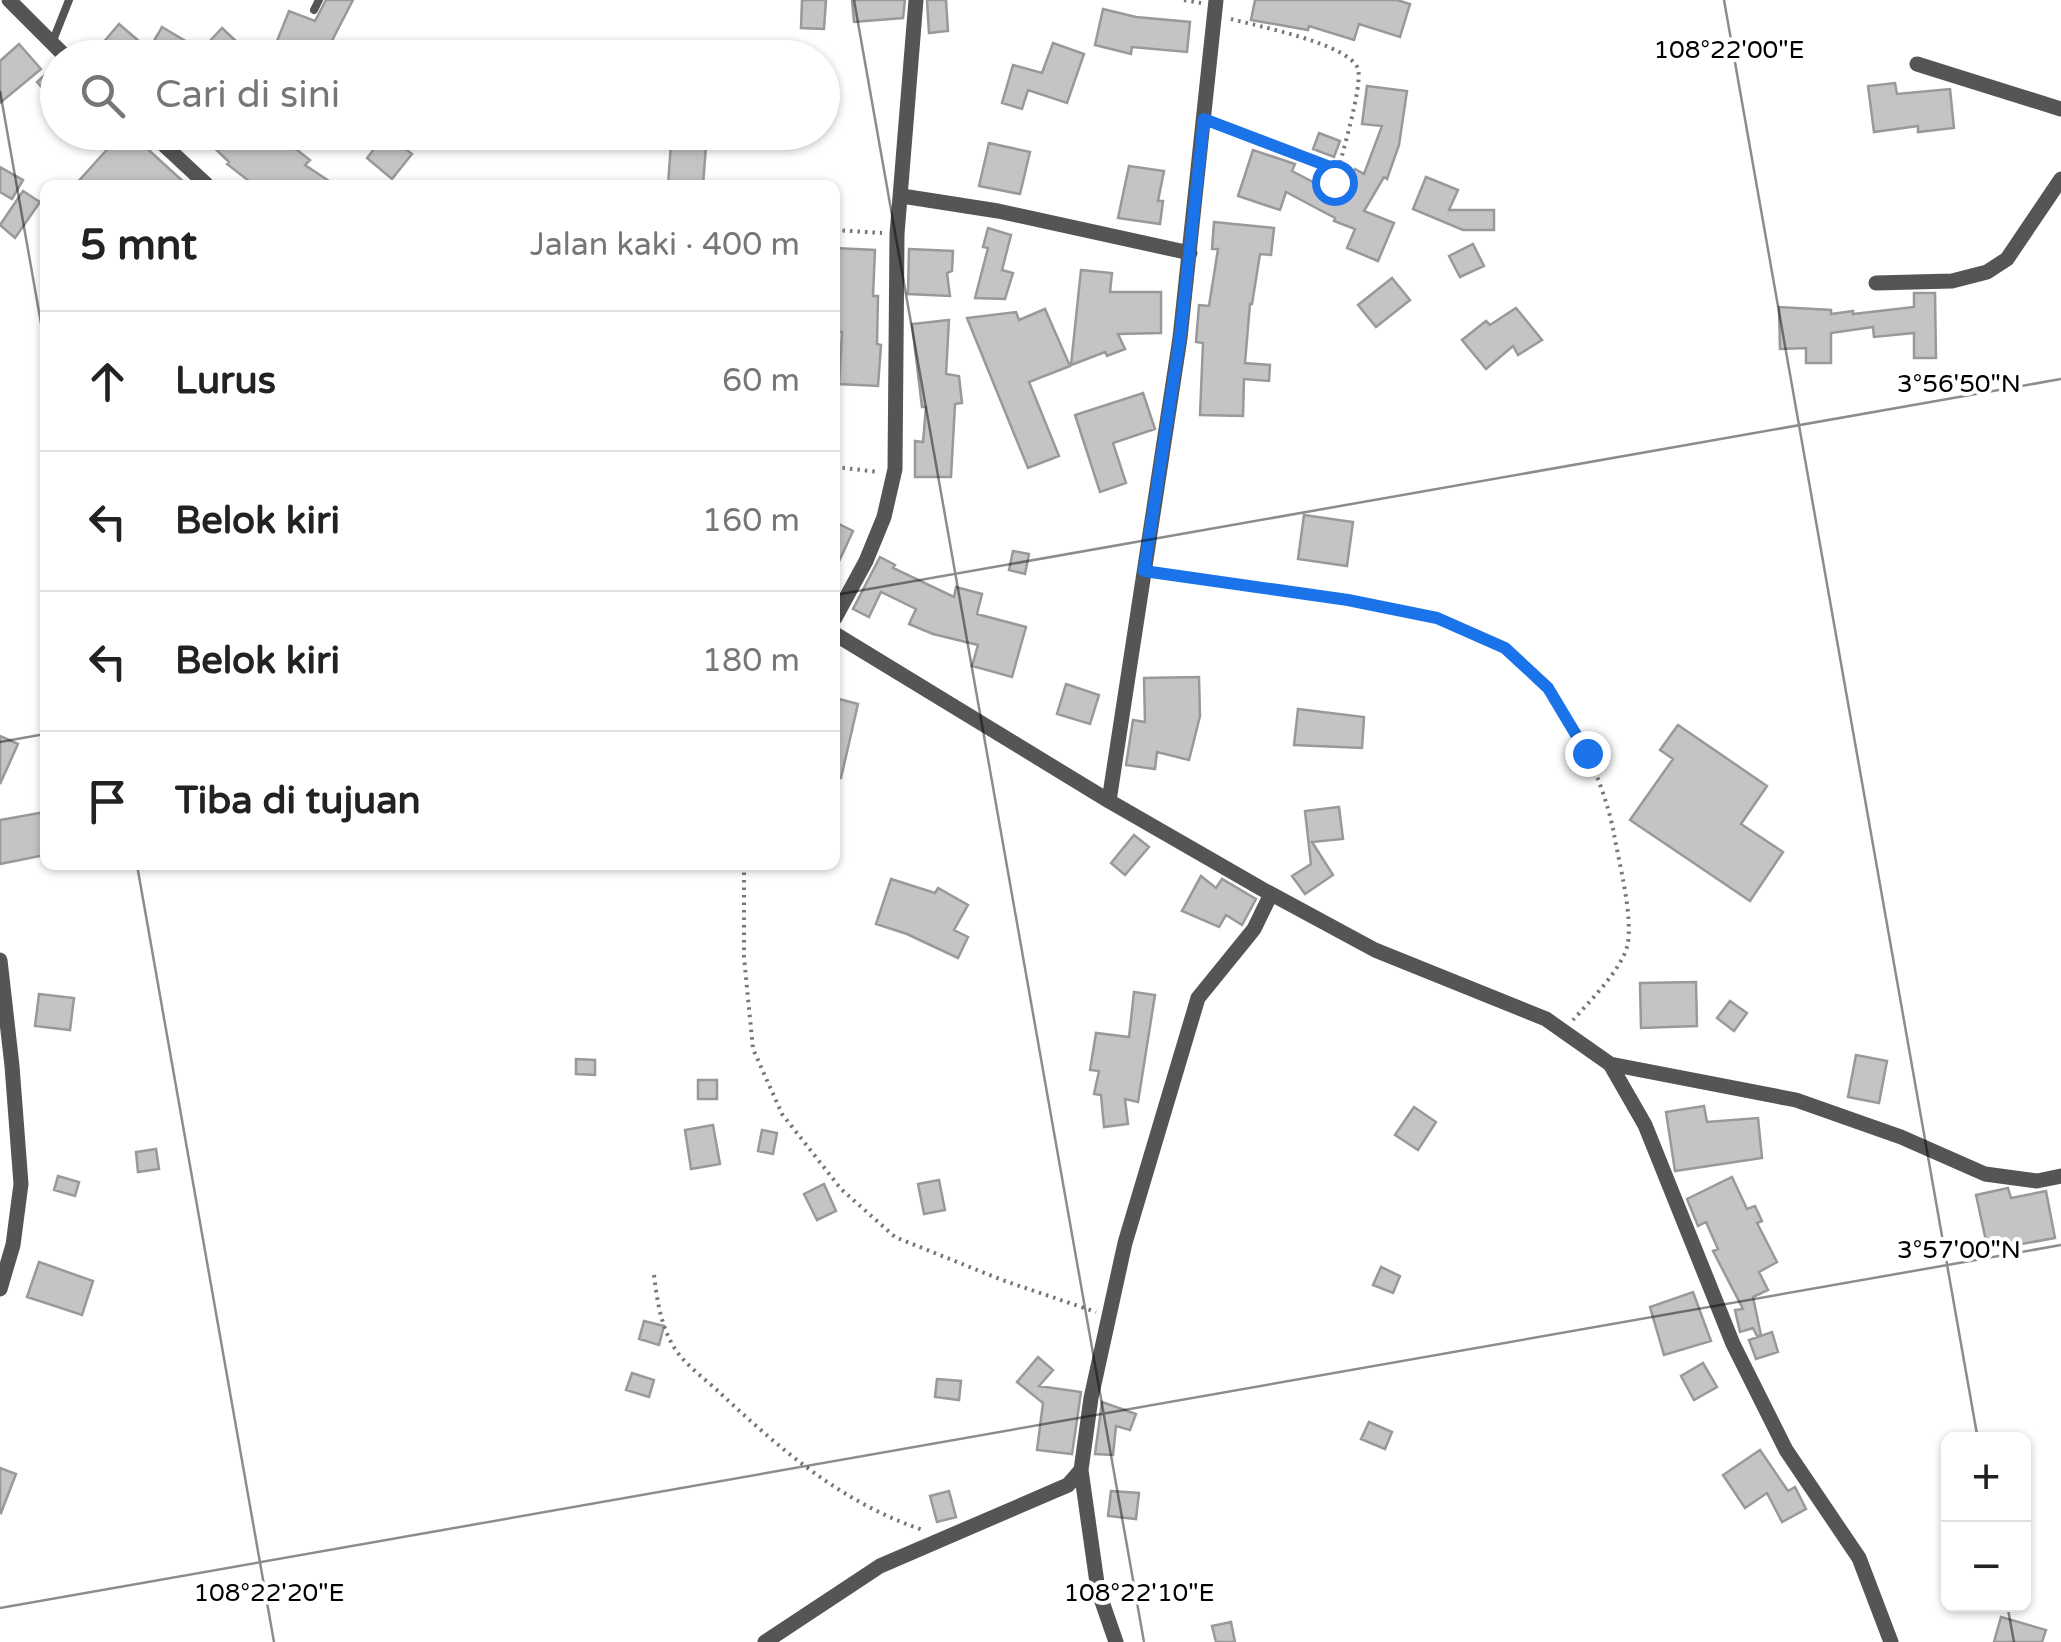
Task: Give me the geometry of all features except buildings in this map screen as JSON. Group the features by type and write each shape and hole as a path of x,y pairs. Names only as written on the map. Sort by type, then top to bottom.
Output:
{"street":[{"path":"9,0 48,40"},
{"path":"840,608 878,532 894,473 897,234 916,0"},
{"path":"1108,800 1180,338 1216,7"},
{"path":"1917,64 2061,110"},
{"path":"169,150 202,180"},
{"path":"1876,283 1952,281 1987,272 2007,258 2061,179"},
{"path":"902,196 1190,253"},
{"path":"840,637 1271,894 1375,950 1546,1019 1610,1064 1796,1100 1902,1137 1985,1174 2037,1181 2061,1176"},
{"path":"1116,1642 1098,1590 1080,1470 1091,1398 1124,1243 1198,998 1254,929 1271,894"},
{"path":"0,960 20,1184 13,1244 0,1289"},
{"path":"1610,1064 1644,1125 1733,1344 1786,1450 1859,1558 1891,1642"},
{"path":"765,1642 880,1566 1068,1485 1080,1470"}],"lane":[{"path":"54,40 69,0"},
{"path":"314,10 320,0"}],"path":[{"path":"1216,7 1322,44 1354,62 1359,72 1357,88 1334,182"},
{"path":"1204,119 1338,170"},
{"path":"840,230 897,234"},
{"path":"840,468 894,473"},
{"path":"1144,571 1348,600 1437,618 1505,648 1548,688 1587,753 1611,820 1626,901 1627,946 1608,979 1564,1031"},
{"path":"744,870 744,958 753,1050 782,1114 840,1189 895,1237 1110,1317"},
{"path":"654,1275 659,1311 673,1346 768,1439 830,1486 884,1517 946,1538"}],"route":[{"path":"1334,182 1338,170 1204,119 1180,338 1144,571 1348,600 1437,618 1505,648 1548,688 1587,753"}]}
